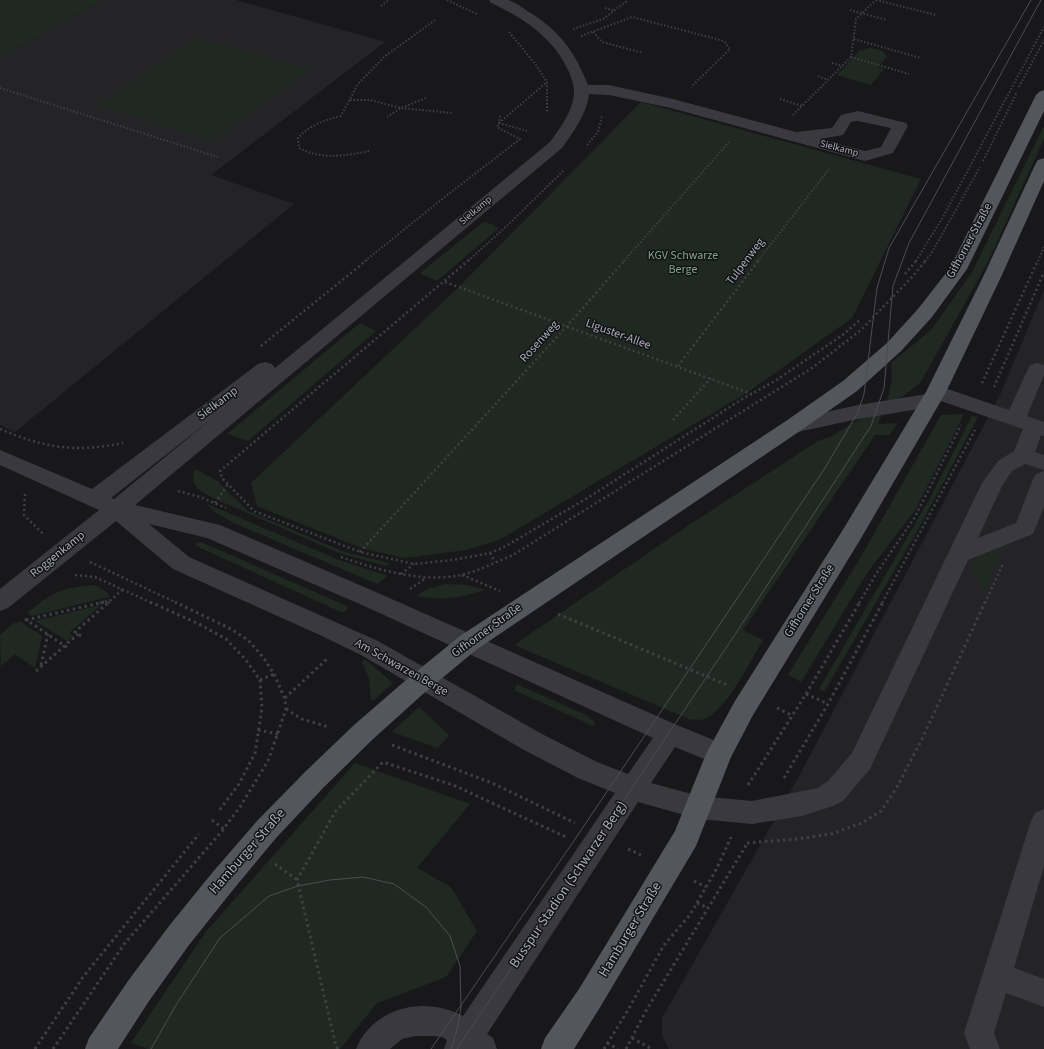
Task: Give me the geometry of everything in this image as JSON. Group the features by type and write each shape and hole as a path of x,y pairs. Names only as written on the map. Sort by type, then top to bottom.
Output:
{"main road":[{"name":"Gifhorner Straße","path":"423,679 468,643 793,426 850,386 894,346 925,312 958,269 1044,95"},
{"name":"Gifhorner Straße","path":"698,807 719,754 751,696 852,534 934,396 992,277 1044,163"},
{"name":"Hamburger Straße","path":"100,1049 157,963 185,926 249,848 284,810 359,735 423,679"},
{"name":"Hamburger Straße","path":"556,1049 589,999 668,869 686,838 698,807"}],"street":[{"path":"496,0 531,18 557,40 575,68 582,89"},
{"name":"Sielkamp","path":"116,509 349,318 556,145 571,124 582,89 609,90 673,104 865,156 887,150 900,126 858,116 846,118 837,132 796,137"},
{"name":"Sielkamp","path":"94,499 270,364 349,318"},
{"path":"1015,419 1037,370"},
{"path":"934,396 978,406 1040,427 1033,459"},
{"name":"Gifhorner Straße","path":"793,426 934,396"},
{"name":"Am Schwarzen Berge","path":"0,457 116,509 212,531 370,599 668,733 719,754"},
{"name":"Am Schwarzen Berge","path":"116,509 179,562 350,639 387,658 527,739 633,789 663,799 698,807 737,813 764,812 788,809 831,795 861,761 993,483 1005,466 1033,459"},
{"path":"960,554 1024,528 1044,479"},
{"name":"Roggenkamp","path":"0,602 116,509"},
{"name":"Busspur Stadion (Schwarzer Berg)","path":"371,1049 385,1033 398,1024 433,1020 449,1024 470,1045 596,843 666,740 668,733"},
{"path":"985,1049 979,1033 1044,821"},
{"path":"997,976 1044,993"}],"path":[{"path":"381,6 389,0"},
{"path":"447,0 479,15"},
{"path":"557,40 603,19 628,0"},
{"path":"775,132 851,57 856,19 876,0 936,15"},
{"path":"605,8 614,10"},
{"path":"850,10 887,20"},
{"path":"557,40 593,32 632,17 724,41 730,49 673,104"},
{"path":"369,151 339,157 321,157 307,153 299,148 298,138 305,130 320,122 341,116 358,84 384,57 436,20"},
{"path":"905,274 918,259 943,217 1044,27"},
{"path":"507,30 536,64 547,82 547,112"},
{"path":"593,32 602,42 643,53"},
{"path":"854,39 921,58"},
{"path":"426,578 462,575 513,555 812,368 861,330 913,276 931,254 979,168 1044,40"},
{"path":"851,57 909,74"},
{"path":"832,63 843,66"},
{"path":"818,76 828,80"},
{"path":"499,124 547,82"},
{"path":"0,88 218,158"},
{"path":"387,117 401,108 426,98"},
{"path":"780,99 802,106"},
{"path":"350,100 370,100 401,108 452,113"},
{"path":"583,149 598,132 603,113"},
{"path":"257,349 446,196 520,139 497,127 500,116"},
{"path":"499,124 527,131"},
{"name":"Rosenweg","path":"360,552 567,326 731,141"},
{"path":"568,165 512,221 445,282 220,471 222,478 254,511 360,552 414,564 453,560 490,553 506,546 588,497 806,361 844,334 861,319"},
{"name":"Tulpenweg","path":"678,366 829,169"},
{"path":"781,784 828,704 980,421 978,406 1044,247"},
{"path":"462,575 690,669 793,716 878,571 915,517 978,406 1044,272"},
{"name":"Liguster-Allee","path":"445,282 753,394"},
{"path":"673,420 711,378"},
{"path":"0,429 36,442 70,449 107,447 130,442"},
{"path":"214,503 228,484"},
{"path":"25,489 24,514 46,537"},
{"path":"53,1049 125,943 205,849 224,829 268,761 286,709 285,699 274,674 263,656 248,640 210,618 89,562 78,539"},
{"path":"490,553 495,562"},
{"path":"747,843 810,837 846,831 877,815 898,786 933,719 1005,560"},
{"path":"401,574 414,564"},
{"path":"68,574 95,577 200,624 226,639 246,660 260,680 262,708 255,753 239,784 218,812"},
{"path":"36,671 80,635 74,632 123,590"},
{"path":"26,620 111,600"},
{"path":"20,616 66,647"},
{"path":"42,667 48,634"},
{"path":"260,680 274,674"},
{"path":"806,694 828,704"},
{"path":"286,709 302,718 382,741 492,783 596,843"},
{"path":"258,730 278,734"},
{"path":"338,1049 334,1038 297,880 335,812 382,762 404,767 476,794 596,843 668,869 706,887 689,916 664,945 628,1010 604,1049"},
{"path":"35,1049 83,977 199,834"},
{"path":"626,1049 646,1009 751,837"},
{"path":"697,903 708,908"},
{"path":"632,1038 652,1049"},
{"path":"607,1043 618,1049"}],"shaded area":[{"path":"102,0 236,0 385,42 211,175 294,204 15,432 0,425 0,58"},
{"path":"1044,290 1044,1049 669,1049 662,1036 662,1018 796,782 1000,395"}],"green space":[{"path":"0,0 102,0 0,58"},
{"path":"198,38 309,69 213,141 98,105"},
{"path":"869,48 881,50 887,56 878,67 884,69 871,85 837,75 859,51"},
{"name":"KGV Schwarze Berge","path":"641,102 921,179 852,318 748,392 499,540 466,550 405,558 364,549 257,506 251,483 459,287"},
{"path":"1044,126 1044,139 988,262 920,383 899,399 887,402 892,379 891,363 931,330 972,272"},
{"path":"486,222 499,228 437,281 420,273 482,223"},
{"path":"360,323 376,331 248,441 227,434"},
{"path":"887,402 878,424 898,423 889,435 875,435 743,630 763,640 745,672 729,696 712,714 702,720 689,719 514,645 689,525 818,441 832,436"},
{"path":"964,414 916,509 867,573 801,682 788,675 862,555 941,415"},
{"path":"972,416 978,417 919,528 824,692 819,689 930,498"},
{"path":"195,469 216,480 248,511 342,551 388,563 389,565 386,566 339,553 213,498 200,490 195,484 193,480"},
{"path":"207,504 339,560 388,576 377,584 234,523 216,513"},
{"path":"201,542 349,607 343,613 196,546 196,543"},
{"path":"1006,542 984,592 971,570 978,554"},
{"path":"446,584 467,585 486,590 451,598 416,596 428,589"},
{"path":"94,585 108,593 109,597 32,616 27,613 43,600 58,592 74,587"},
{"path":"101,605 69,633 74,636 67,641 35,621"},
{"path":"21,622 42,636 35,668 15,654 1,666 0,635 14,623"},
{"path":"365,659 393,683 374,700 371,700 369,679 362,662"},
{"path":"517,684 586,715 595,722 593,726 514,690"},
{"path":"419,707 449,735 438,748 392,732"},
{"path":"355,763 470,804 417,868 451,887 477,931 446,977 377,1003 340,1049 148,1049 131,1043 205,933"}],"tram line":[{"path":"461,1005 825,468 858,412 864,394 877,288 889,248 1031,0"},
{"path":"457,1049 736,633 871,426 884,388 893,286 909,243 1041,0"},
{"path":"151,1049 176,1005 220,938 269,896 298,886 330,880 363,877 394,884 426,907 450,936 460,966 461,1005"},
{"path":"431,1049 461,1005"},
{"path":"451,1049 457,1030 461,1005"}]}
